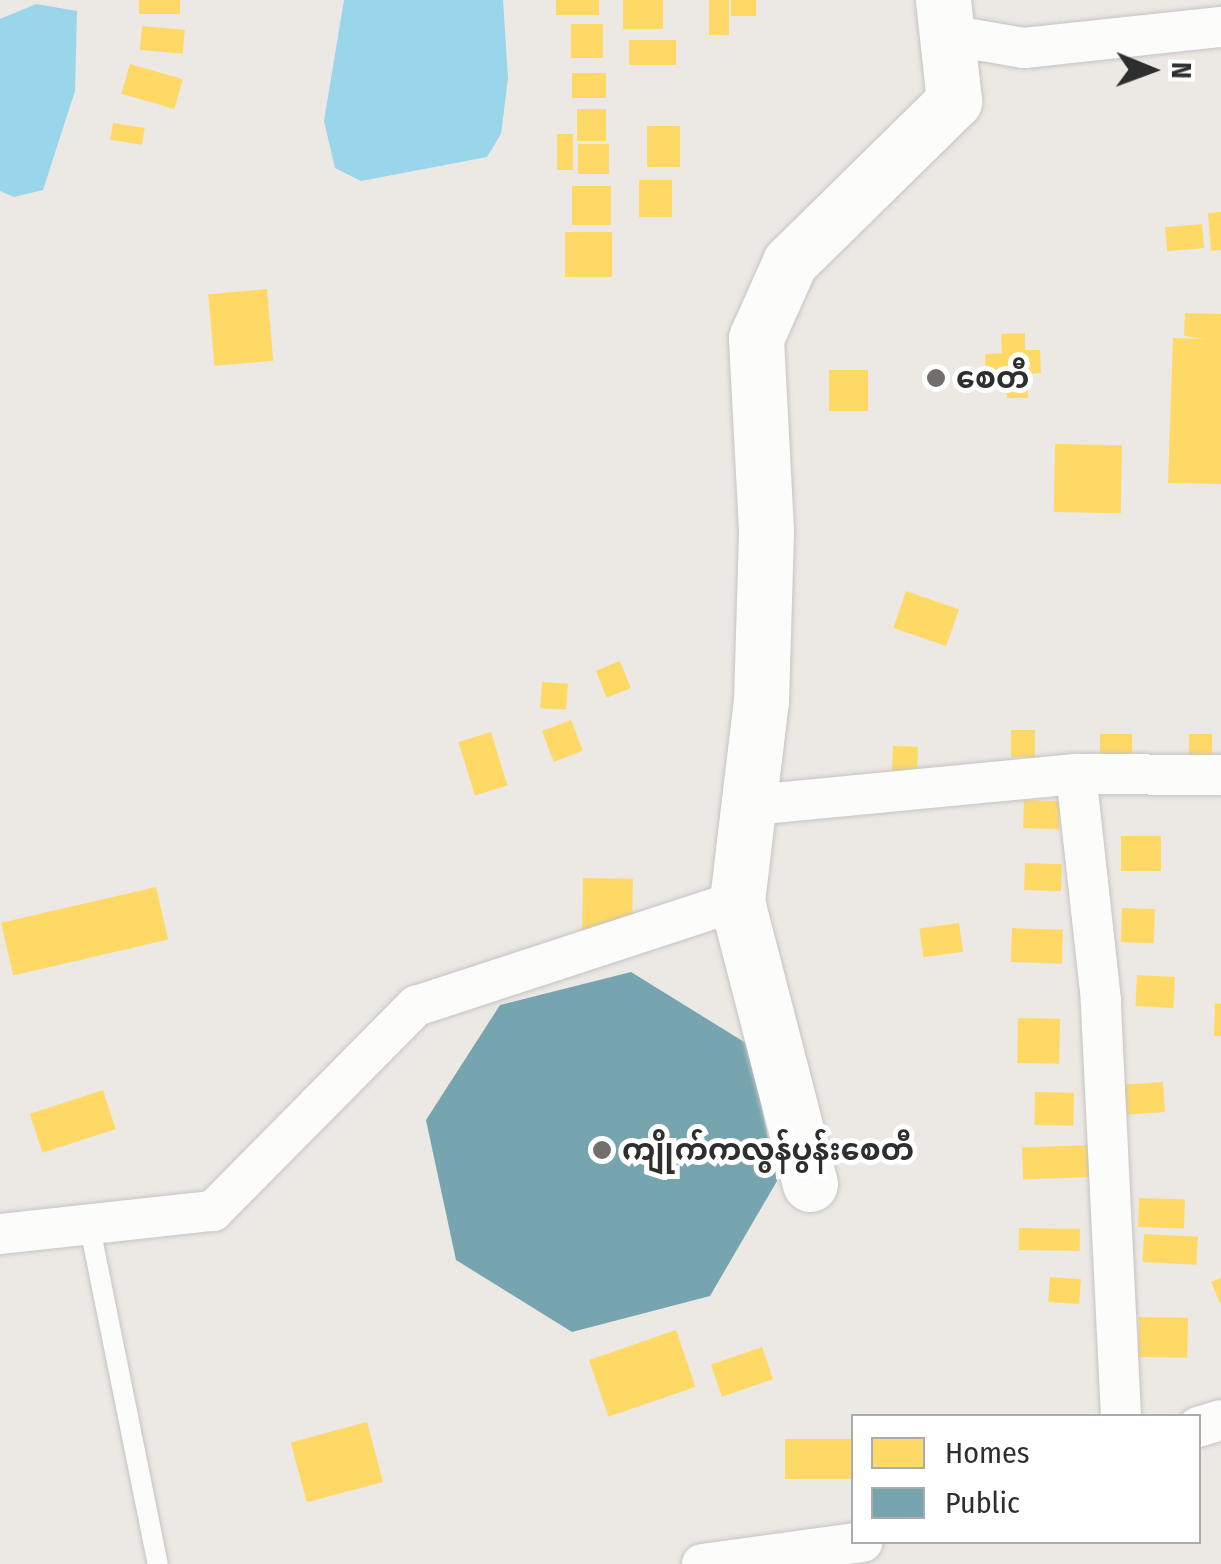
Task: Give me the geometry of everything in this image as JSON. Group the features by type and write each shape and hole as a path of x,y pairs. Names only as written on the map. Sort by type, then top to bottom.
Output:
{"street":[{"path":"810,1184 737,901 743,806 761,701 766,530 756,338 790,262 954,101 945,17 1024,48 1221,26"},
{"path":"743,806 1076,774 1221,775"},
{"path":"1076,774 1101,1000 1121,1414"},
{"path":"0,1234 213,1211 416,1006 737,901"},
{"path":"702,1564 851,1544"}],"lane":[{"path":"89,1224 158,1564"}],"water":[{"path":"344,0 503,0 508,78 501,134 487,157 361,181 335,168 324,121"},
{"path":"36,4 77,11 75,91 43,190 14,197 0,191 0,19"}],"building: Homes":[{"path":"139,0 180,0 180,14 139,14"},
{"path":"556,0 599,0 599,15 556,15"},
{"path":"623,0 663,0 663,29 623,29"},
{"path":"709,0 729,0 729,35 709,35"},
{"path":"731,0 756,0 756,16 731,16"},
{"path":"571,24 603,24 603,58 571,58"},
{"path":"142,26 185,30 183,54 140,50"},
{"path":"629,40 676,40 676,65 629,65"},
{"path":"130,64 183,79 174,109 121,94"},
{"path":"572,73 606,73 606,98 572,98"},
{"path":"577,109 606,109 606,141 577,141"},
{"path":"113,123 145,128 142,145 110,140"},
{"path":"647,126 680,126 680,167 647,167"},
{"path":"557,134 573,134 573,170 557,170"},
{"path":"578,144 609,144 609,174 578,174"},
{"path":"639,180 672,180 672,217 639,217"},
{"path":"572,186 611,186 611,225 572,225"},
{"path":"1221,212 1221,250 1211,251 1208,213"},
{"path":"1202,224 1204,248 1167,251 1165,227"},
{"path":"565,232 612,232 612,277 565,277"},
{"path":"267,289 273,361 214,366 208,294"},
{"path":"1185,313 1221,314 1221,484 1168,483 1173,338 1205,339 1184,336"},
{"path":"1025,333 1025,350 1040,350 1041,373 1027,374 1028,398 1007,398 1006,379 986,379 985,354 1002,353 1001,334"},
{"path":"829,370 868,370 868,411 829,411"},
{"path":"1055,444 1122,445 1121,513 1054,512"},
{"path":"906,591 959,609 946,646 893,628"},
{"path":"620,661 631,688 607,698 596,671"},
{"path":"542,682 568,684 566,710 540,708"},
{"path":"571,720 583,751 554,762 542,731"},
{"path":"1011,730 1035,730 1035,757 1011,757"},
{"path":"491,732 507,786 475,795 458,742"},
{"path":"1100,734 1132,734 1132,767 1100,767"},
{"path":"1189,734 1212,734 1212,762 1189,762"},
{"path":"893,746 918,747 917,783 892,782"},
{"path":"1024,800 1060,801 1059,829 1023,828"},
{"path":"1121,836 1161,836 1161,871 1121,871"},
{"path":"1025,863 1062,864 1061,891 1024,890"},
{"path":"583,878 633,879 632,932 582,931"},
{"path":"156,887 168,940 13,975 1,923"},
{"path":"1122,908 1155,909 1154,943 1121,942"},
{"path":"959,923 963,952 923,957 919,929"},
{"path":"1012,928 1063,930 1062,964 1011,962"},
{"path":"1137,975 1175,977 1173,1008 1135,1006"},
{"path":"1215,1003 1221,1004 1221,1036 1214,1036"},
{"path":"1018,1018 1060,1019 1059,1064 1017,1063"},
{"path":"1163,1082 1165,1112 1122,1115 1120,1085"},
{"path":"103,1090 116,1129 42,1153 30,1114"},
{"path":"1035,1092 1074,1093 1073,1126 1034,1125"},
{"path":"1092,1145 1093,1177 1023,1179 1022,1147"},
{"path":"1139,1198 1185,1200 1184,1229 1138,1227"},
{"path":"1019,1228 1080,1229 1080,1251 1019,1250"},
{"path":"1144,1234 1198,1237 1196,1265 1143,1262"},
{"path":"1050,1277 1081,1279 1079,1304 1048,1302"},
{"path":"1221,1278 1221,1305 1211,1282"},
{"path":"1139,1317 1188,1318 1187,1358 1138,1357"},
{"path":"676,1330 696,1387 609,1417 589,1360"},
{"path":"762,1347 773,1379 722,1397 711,1365"},
{"path":"367,1422 383,1482 307,1502 291,1442"},
{"path":"785,1439 851,1439 851,1479 785,1479"}],"building: Public":[{"name":"ကျိုက်ကလွန်ပွန်းစေတီ","path":"631,972 749,1045 777,1181 710,1296 572,1332 456,1260 426,1120 500,1005"}],"place":[{"name":"စေတီ","path":"936,378"},
{"name":"ကျိုက်ကလွန်ပွန်းစေတီ","path":"602,1150"}]}
